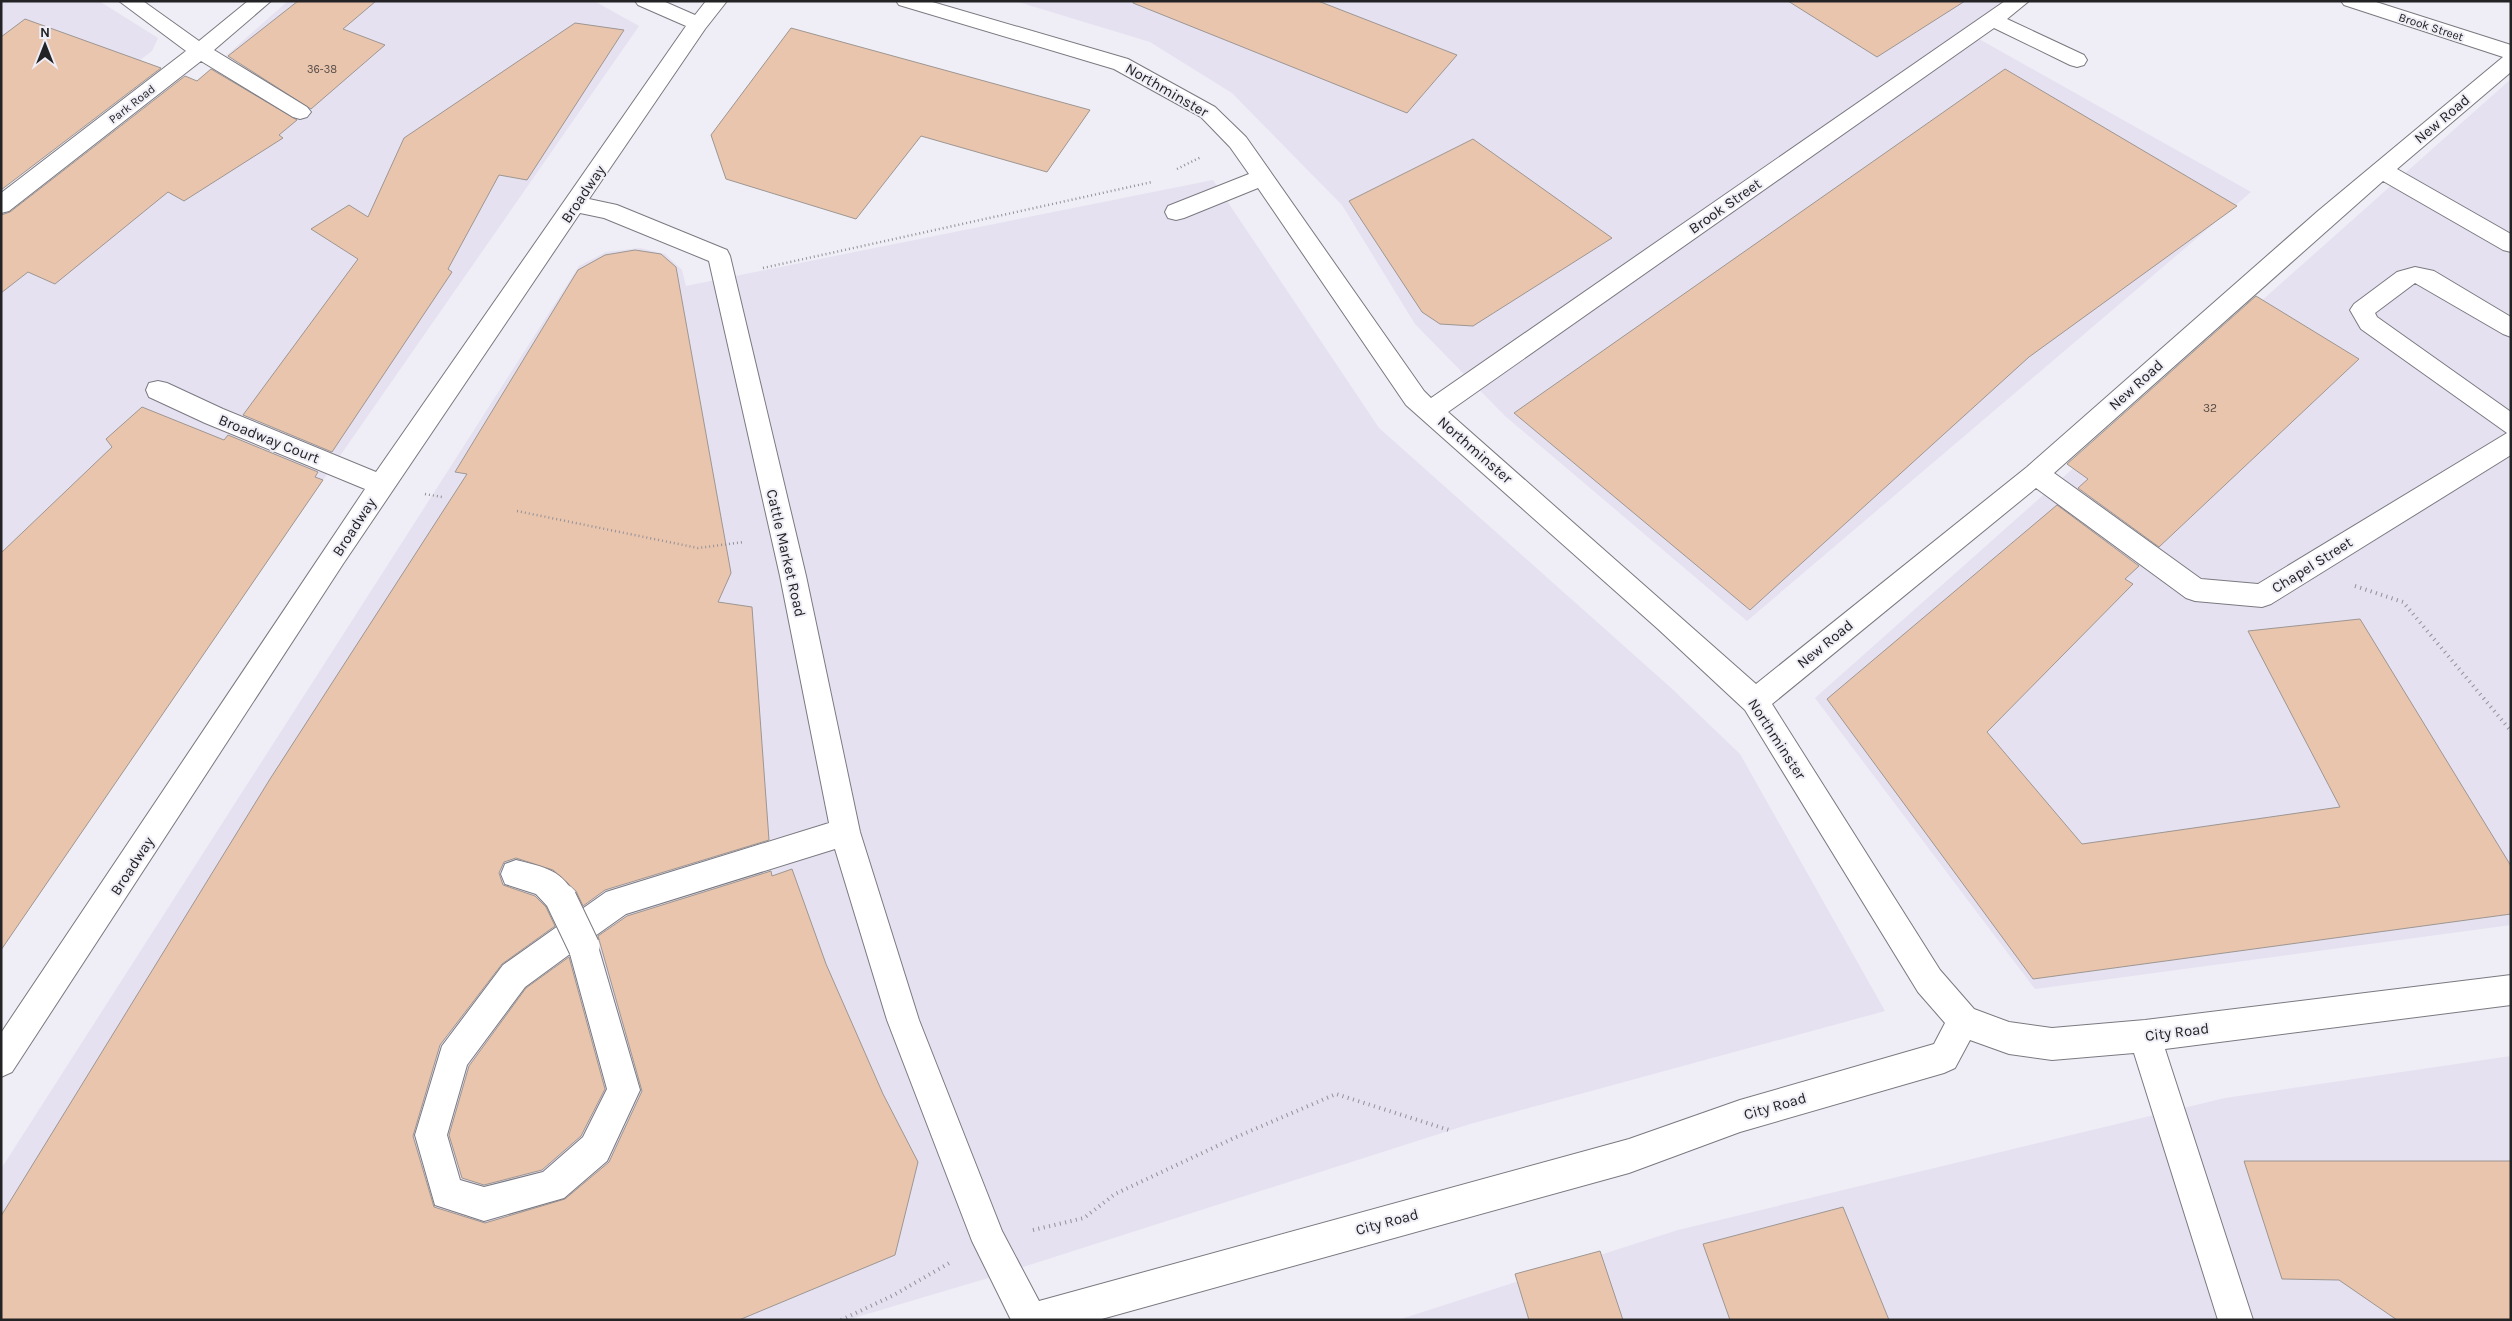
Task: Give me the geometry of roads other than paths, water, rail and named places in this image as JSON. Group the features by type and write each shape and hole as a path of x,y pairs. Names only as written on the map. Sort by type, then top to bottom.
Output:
{"street":[{"path":"129,1 200,51 300,112"},
{"name":"Park Road","path":"1,205 200,51 261,1"},
{"path":"644,1 698,24"},
{"name":"Broadway","path":"1,1061 89,932 381,485 698,24 717,1"},
{"name":"Northminster","path":"906,1 1121,64 1208,112 1238,142 1415,398 1661,614 1755,701 1928,981 1963,1021"},
{"name":"Brook Street","path":"1432,411 2019,1"},
{"name":"Brook Street","path":"2351,1 2511,52"},
{"path":"1994,20 2077,60"},
{"name":"New Road","path":"1755,701 2036,474 2381,170 2511,61"},
{"path":"2381,170 2511,244"},
{"path":"1176,212 1262,177"},
{"name":"Cattle Market Road","path":"576,204 609,211 719,256 792,576 845,832 894,996 989,1240 1032,1320"},
{"path":"2511,328 2426,277 2415,275 2405,278 2362,310 2369,323 2511,425"},
{"name":"Broadway Court","path":"158,390 214,416 381,485"},
{"name":"Chapel Street","path":"2036,474 2196,590 2262,596 2511,442"},
{"path":"516,874 545,882 561,899 584,947 624,1090 595,1149 552,1186 484,1204 447,1193 431,1135 453,1056 514,976 617,902 845,832"},
{"name":"City Road","path":"1032,1320 1629,1156 1740,1116 1944,1056 1963,1021 2010,1038 2052,1044 2145,1036 2511,990"},
{"path":"2145,1036 2236,1320"}]}
